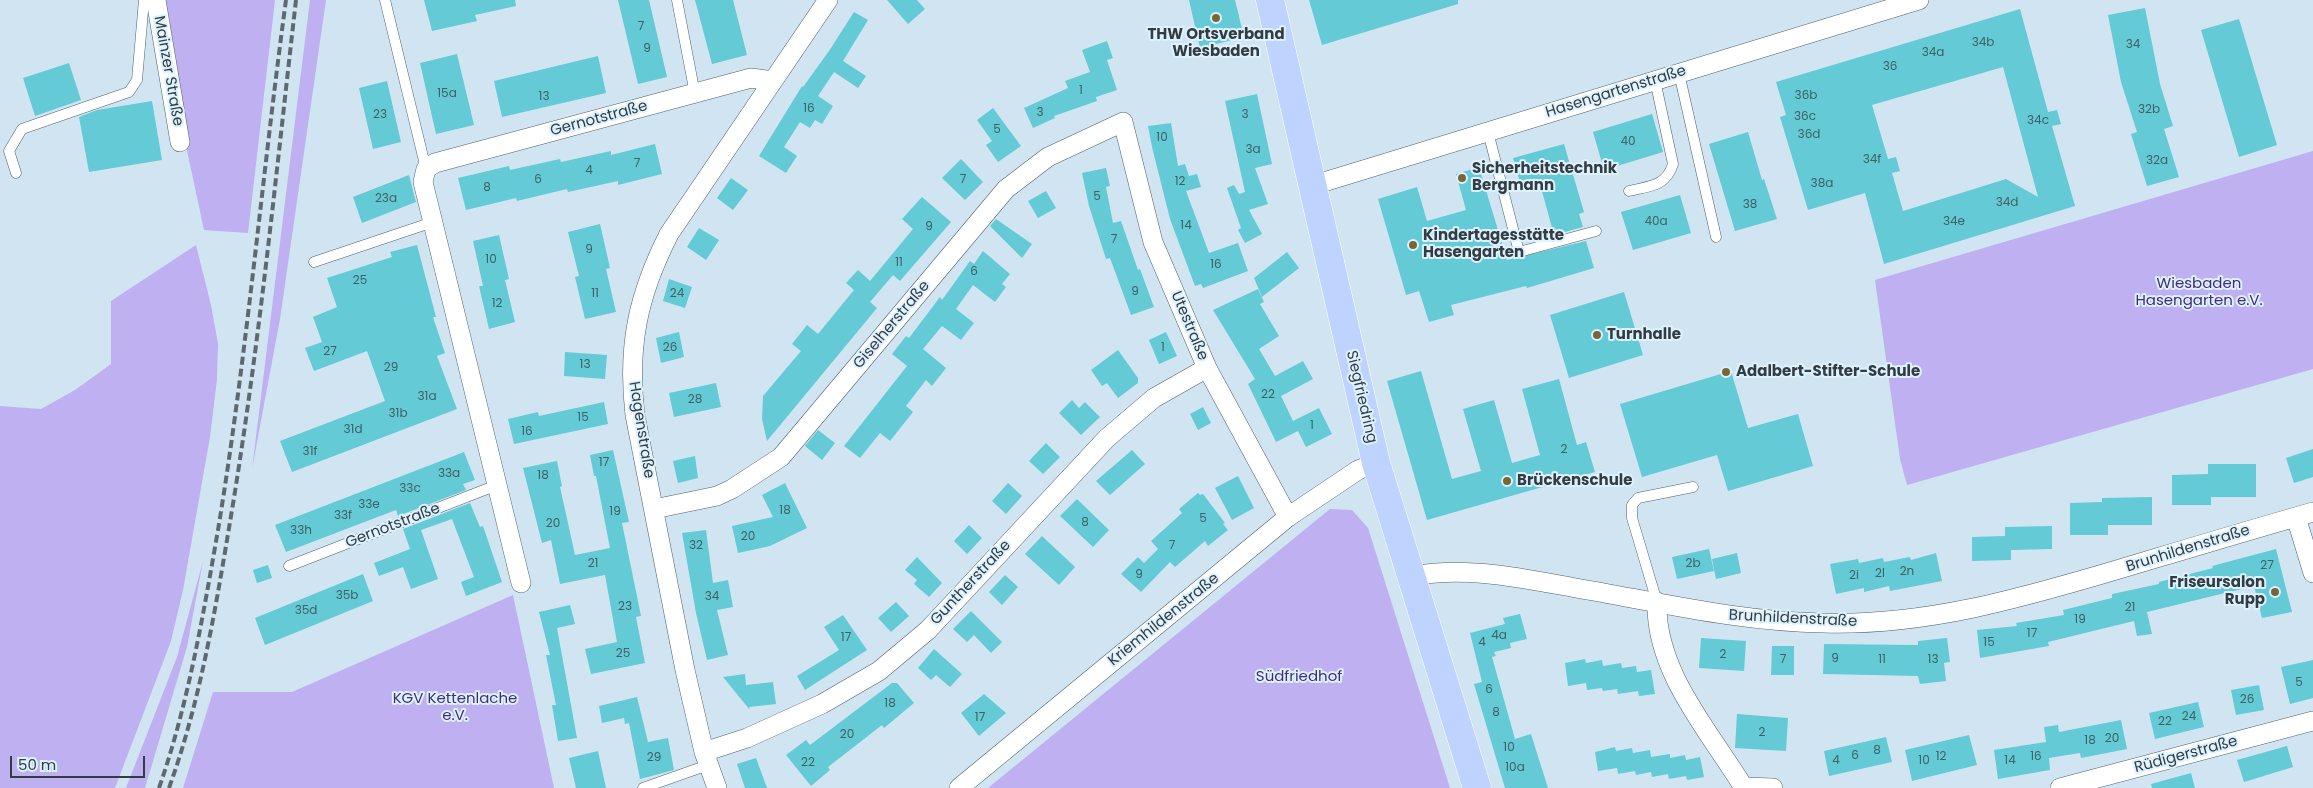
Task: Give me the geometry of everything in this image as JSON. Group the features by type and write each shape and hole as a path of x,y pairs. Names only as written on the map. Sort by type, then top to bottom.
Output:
{"main road":[{"name":"Siegfriedring","path":"1270,0 1314,184 1376,463 1477,788"}],"street":[{"name":"Mainzer Straße","path":"156,0 180,142"},
{"name":"Hagenstraße","path":"717,788 706,759 685,670 632,384 632,352 636,321 644,291 655,262 670,234 828,0"},
{"name":"Hasengartenstraße","path":"1314,184 1919,0"},
{"name":"Gernotstraße","path":"426,169 435,163 751,78 772,81"},
{"name":"Giselherstraße","path":"654,509 717,496 732,490 781,457 1006,189 1048,157 1123,122"},
{"name":"Utestraße","path":"1123,122 1153,242 1207,368 1288,517"},
{"path":"426,169 423,182 521,583"},
{"name":"Guntherstraße","path":"706,759 822,704 879,671 928,630 1107,438 1154,398 1207,368"},
{"name":"Kriemhildenstraße","path":"959,788 1288,517 1358,470 1376,463"},
{"path":"2304,514 2313,573"},
{"name":"Brunhildenstraße","path":"1412,576 1438,572 1496,573 1712,613 1823,624 1864,623 1933,617 1999,604 2304,514"},
{"path":"1658,602 1658,632 1669,663 1690,704 1744,787 1773,788"},
{"name":"Rüdigerstraße","path":"2060,788 2313,721"}],"lane":[{"path":"16,174 9,151 22,129 130,92 137,80 144,0"},
{"path":"385,0 426,169"},
{"path":"676,0 695,94"},
{"path":"1679,73 1716,237"},
{"path":"1629,191 1662,182 1670,175 1672,164 1655,80"},
{"path":"1488,132 1519,252 1596,231"},
{"path":"314,262 433,222"},
{"name":"Gernotstraße","path":"289,566 497,485"},
{"path":"1658,602 1632,518 1632,505 1638,498 1693,487"},
{"path":"643,788 706,759"}],"green space":[{"path":"159,0 275,0 248,233 204,230 173,85"},
{"path":"310,0 326,0 280,319 252,469"},
{"name":"Wiesbaden Hasengarten e.V.","path":"2313,151 2313,369 1907,485 1900,459 1875,280"},
{"path":"196,245 211,305 218,344 217,379 210,437 183,590 171,641 115,788 0,788 0,406 41,409 75,390 111,364 111,301"},
{"name":"Südfriedhof","path":"1330,509 1352,510 1368,528 1450,788 988,788"},
{"path":"203,561 187,647 145,788 126,788 177,657"},
{"name":"KGV Kettenlache e.V.","path":"513,595 554,788 183,788 213,692 292,692"}],"building":[{"path":"424,0 515,0 516,6 475,15 477,21 432,31"},
{"path":"618,0 649,0 667,77 638,84"},
{"path":"695,0 733,0 747,55 712,64"},
{"path":"887,0 917,0 925,9 908,24"},
{"name":"THW Ortsverband Wiesbaden","path":"1189,0 1235,0 1244,37 1200,48"},
{"path":"1309,0 1458,0 1458,4 1322,45"},
{"path":"2145,8 2160,84 2173,126 2164,129 2179,177 2147,186 2131,134 2137,132 2121,82 2108,15"},
{"path":"2020,9 2048,112 2057,110 2061,124 2052,126 2075,206 1884,264 1865,193 1808,210 1780,117 1786,115 1776,82","holes":["2003,67 2038,197 2006,179 1903,211 1892,173 1900,171 1896,157 1888,159 1872,105"]},
{"path":"854,12 868,20 843,61 866,76 858,88 834,72 818,96 833,106 822,124 815,120 810,128 800,122 784,147 797,156 786,173 759,156 802,86 829,51"},
{"path":"2239,19 2277,145 2239,157 2201,30"},
{"path":"1107,41 1113,58 1107,60 1117,90 1096,97 1097,101 1054,116 1055,118 1033,128 1024,108 1068,88 1065,81 1090,72 1082,50"},
{"path":"457,54 474,125 436,134 420,63"},
{"path":"598,56 606,93 502,117 494,81"},
{"path":"69,63 81,100 35,116 23,78"},
{"path":"387,81 401,142 373,149 359,88"},
{"path":"1257,94 1272,164 1255,168 1268,204 1249,210 1262,234 1245,243 1238,230 1241,228 1227,188 1234,185 1239,194 1245,192 1225,101"},
{"path":"152,101 162,160 89,172 79,117 97,110"},
{"path":"993,108 1021,146 998,162 986,145 992,141 977,120"},
{"path":"1652,114 1663,152 1604,170 1593,132"},
{"path":"1171,123 1178,166 1185,164 1189,176 1197,174 1201,187 1186,191 1209,253 1238,243 1248,271 1203,288 1201,284 1195,286 1170,219 1152,147 1148,126"},
{"path":"1748,132 1762,180 1764,179 1777,219 1735,231 1709,144"},
{"path":"655,144 662,174 618,185 618,181 568,192 567,189 517,201 516,198 466,210 458,178 509,166 510,170 560,159 561,162 611,151 611,155"},
{"path":"1564,144 1584,212 1579,214 1583,227 1554,235 1540,184 1522,189 1513,158"},
{"path":"961,159 983,182 965,200 942,178"},
{"path":"1479,167 1507,260 1586,241 1594,268 1527,288 1526,286 1451,305 1454,315 1429,322 1419,291 1406,295 1378,199 1417,187 1427,221 1466,210 1456,174"},
{"path":"1106,168 1110,186 1106,187 1113,223 1121,221 1138,270 1140,269 1154,307 1131,315 1110,258 1106,259 1089,206 1082,173"},
{"path":"409,175 416,202 362,223 353,197"},
{"path":"731,178 748,190 733,210 717,198"},
{"path":"1046,191 1056,208 1038,218 1028,201"},
{"path":"1680,195 1691,233 1633,250 1621,212"},
{"path":"922,197 951,222 900,281 893,275 870,302 877,308 767,441 762,419 763,396 801,351 792,344 807,325 818,334 854,290 846,283 858,270 870,281 913,229 902,219"},
{"path":"996,219 1032,244 1022,258 990,226"},
{"path":"600,224 610,268 606,269 616,312 585,319 575,277 579,276 568,232"},
{"path":"699,228 719,240 706,260 687,247"},
{"path":"499,235 509,279 505,280 515,322 489,329 479,286 483,286 473,241"},
{"path":"417,245 436,317 433,317 445,353 437,356 457,409 292,472 280,441 385,401 367,351 314,371 305,348 322,342 313,317 337,307 327,278 392,257 390,252"},
{"path":"983,251 1010,274 1002,284 1006,287 995,302 973,285 956,309 974,323 961,340 942,326 923,349 946,368 932,386 926,380 906,406 913,412 890,441 880,433 860,458 844,446 907,366 892,354 906,336 909,338 940,297 942,300 970,261 974,264"},
{"path":"1287,252 1299,268 1262,297 1254,278"},
{"path":"669,279 692,287 685,308 663,301"},
{"path":"1258,289 1264,302 1260,304 1279,336 1259,349 1275,376 1303,361 1313,379 1281,396 1293,421 1319,408 1332,434 1306,447 1298,431 1276,442 1248,384 1255,379 1213,310"},
{"name":"Turnhalle","path":"1624,292 1643,355 1569,378 1550,315"},
{"path":"679,332 684,357 661,363 656,338"},
{"path":"1166,332 1177,356 1159,364 1149,340"},
{"path":"1118,350 1138,378 1138,383 1118,398 1107,383 1102,386 1091,370"},
{"path":"565,352 607,355 605,379 564,376"},
{"path":"1421,371 1452,479 1481,471 1463,409 1494,400 1512,463 1540,455 1522,389 1559,379 1577,445 1586,442 1595,472 1427,520 1387,381"},
{"path":"1731,371 1748,428 1798,414 1813,466 1728,491 1717,455 1642,477 1620,404"},
{"path":"716,383 721,407 674,417 669,393"},
{"path":"1072,400 1079,408 1085,402 1100,417 1081,435 1059,413"},
{"path":"604,402 608,424 514,444 508,419 538,412 539,416"},
{"path":"1203,407 1211,423 1198,430 1190,414"},
{"path":"818,430 835,443 822,460 805,446"},
{"path":"1046,443 1060,457 1043,474 1029,461"},
{"path":"2313,449 2313,477 2294,483 2286,458"},
{"path":"613,450 629,522 622,523 641,616 636,617 645,663 591,674 585,649 617,642 605,575 560,584 551,540 542,543 523,468 557,461 562,486 560,487 575,555 610,548 590,455"},
{"path":"1132,450 1145,464 1110,495 1096,481"},
{"path":"464,452 475,480 463,484 466,490 398,516 396,510 286,552 275,525"},
{"path":"695,456 698,478 678,483 673,461"},
{"path":"2208,464 2256,464 2256,497 2211,497 2211,505 2172,505 2172,475 2208,474"},
{"path":"1238,476 1254,508 1232,520 1215,488"},
{"path":"785,483 807,528 770,546 738,553 732,526 773,517 762,495"},
{"path":"1008,483 1022,496 1006,514 992,501"},
{"path":"1198,493 1200,495 1203,494 1225,523 1223,524 1228,530 1208,546 1205,541 1175,567 1170,562 1141,592 1121,574 1138,557 1144,563 1158,549 1151,541 1182,513 1179,509"},
{"path":"2152,497 2152,525 2108,525 2108,535 2070,535 2070,503 2102,502 2102,498"},
{"path":"1077,499 1109,530 1093,547 1060,516"},
{"path":"470,503 480,527 483,526 502,582 466,596 461,582 474,577 452,519 421,530 438,579 411,589 403,567 379,576 374,563 410,549 403,529"},
{"path":"969,525 982,538 967,554 954,541"},
{"path":"2052,526 2052,549 2011,550 2011,560 1972,561 1972,537 2005,536 2005,527"},
{"path":"706,530 713,583 728,580 733,607 717,610 728,655 707,660 696,613 682,533"},
{"path":"1042,536 1075,567 1059,585 1025,554"},
{"path":"1709,549 1714,571 1677,579 1672,557"},
{"path":"2276,549 2292,612 2262,618 2254,586 2147,612 2152,634 2137,636 2134,621 2048,642 2049,646 1980,658 1977,630 2017,626 2016,623 2064,615 2063,610 2112,598 2112,594 2159,584 2159,582 2213,568 2212,566"},
{"path":"1737,553 1741,573 1716,579 1712,559"},
{"path":"1936,553 1942,581 1890,591 1889,586 1864,592 1864,588 1836,594 1830,564 1858,559 1859,563 1883,558 1884,562 1910,557 1911,560"},
{"path":"917,557 942,583 929,597 914,584 917,580 905,570"},
{"path":"268,565 272,578 257,583 253,570"},
{"path":"363,574 373,601 265,645 255,618"},
{"path":"1005,575 1018,587 1002,605 989,592"},
{"path":"896,602 909,616 891,632 878,618"},
{"path":"570,605 575,624 557,628 577,738 558,741 552,705 556,705 546,655 550,655 539,612"},
{"path":"971,611 1002,642 991,653 974,635 967,642 953,629"},
{"path":"1520,614 1527,639 1510,643 1511,648 1494,652 1496,656 1492,657 1515,739 1531,734 1548,788 1505,788 1474,684 1482,682 1470,633 1505,624 1503,618"},
{"path":"843,615 867,650 805,690 797,676 839,650 824,627"},
{"path":"1701,638 1746,641 1744,671 1699,668"},
{"path":"1947,638 1950,662 1944,663 1946,681 1920,684 1918,676 1823,674 1824,644 1918,645 1918,641"},
{"path":"1772,646 1794,646 1794,675 1771,675"},
{"path":"934,649 962,674 950,687 936,675 931,680 918,668"},
{"path":"1585,659 1586,663 1602,660 1603,666 1621,663 1622,668 1636,666 1637,672 1651,670 1655,694 1639,696 1638,691 1618,694 1617,689 1603,691 1602,688 1587,690 1586,683 1568,686 1565,663"},
{"path":"2313,660 2313,698 2290,704 2281,667"},
{"path":"745,674 746,685 773,682 776,704 749,707 750,710 723,677"},
{"path":"892,683 897,683 914,703 884,728 882,725 828,767 830,770 811,786 786,755 806,740 810,745"},
{"path":"2259,685 2264,710 2236,715 2231,690"},
{"path":"984,694 1006,713 979,736 961,713"},
{"path":"637,697 648,742 668,738 674,770 640,779 629,723 625,724 624,718 602,723 599,706"},
{"path":"2198,702 2204,727 2155,739 2149,713"},
{"path":"1737,714 1788,718 1786,751 1735,748"},
{"path":"2121,720 2127,749 2081,758 2080,753 2049,758 2050,770 1998,779 1994,750 2046,742 2044,727 2058,725 2059,732"},
{"path":"1969,735 1977,765 1912,781 1905,750"},
{"path":"1886,737 1892,762 1829,776 1824,751"},
{"path":"2287,746 2293,767 2244,782 2237,760"},
{"path":"1615,747 1616,751 1632,748 1633,753 1650,750 1651,757 1670,754 1670,758 1685,755 1686,760 1700,757 1704,777 1687,780 1686,776 1669,779 1668,774 1652,777 1651,772 1636,775 1635,771 1618,774 1617,768 1598,771 1595,752"},
{"path":"598,751 606,788 576,788 569,758"},
{"path":"756,758 767,788 745,788 737,764"},
{"path":"2191,773 2195,788 2152,788 2151,784"}],"railway":[{"path":"159,788 186,693 218,530 246,332 286,0"},
{"path":"169,788 190,723 206,656 230,522 250,392 296,0"}],"place":[{"name":"THW Ortsverband Wiesbaden","path":"1216,18"},
{"name":"Sicherheitstechnik Bergmann","path":"1462,178"},
{"name":"Kindertagesstätte Hasengarten","path":"1413,245"},
{"name":"Turnhalle","path":"1597,335"},
{"name":"Adalbert-Stifter-Schule","path":"1726,372"},
{"name":"Brückenschule","path":"1507,481"},
{"name":"Friseursalon Rupp","path":"2275,592"}]}
